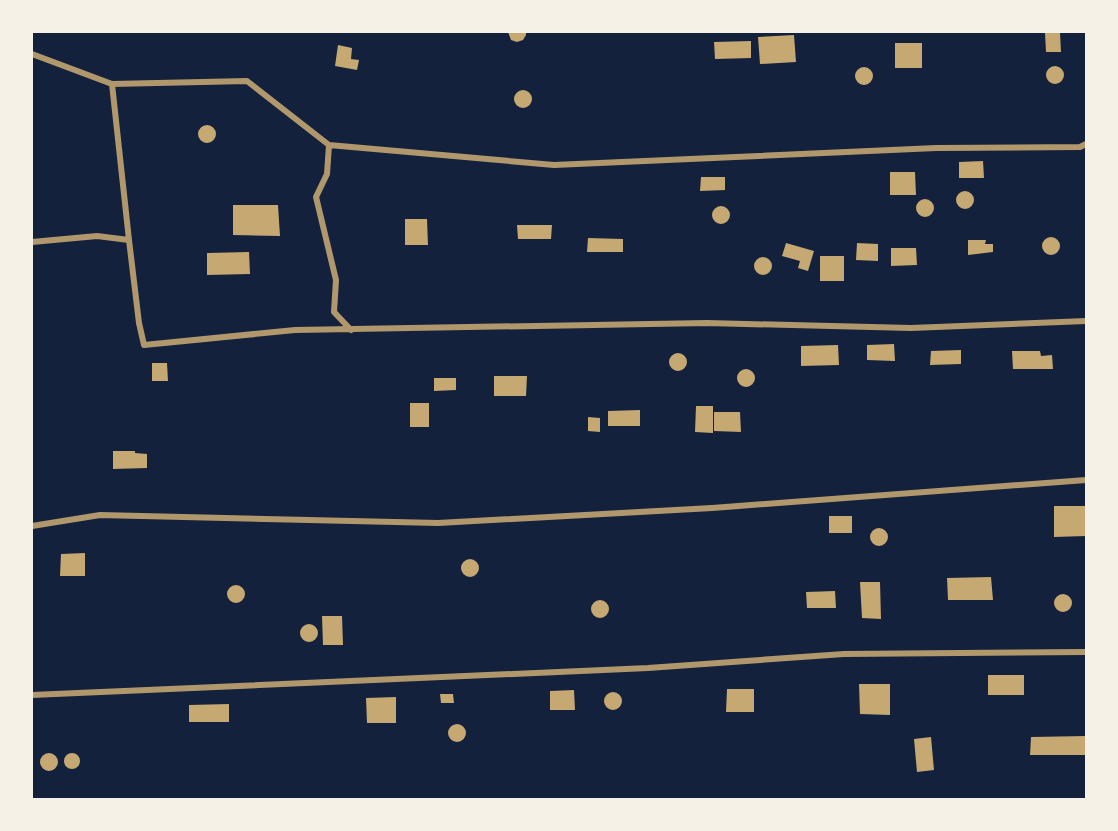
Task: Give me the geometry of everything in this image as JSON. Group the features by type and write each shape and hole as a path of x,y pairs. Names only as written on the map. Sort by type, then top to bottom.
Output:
{"street":[{"path":"32,54 112,84 247,81 329,145 554,165 936,148 1080,147 1086,144"},
{"path":"112,84 139,323 144,345 295,330 707,323 912,328 1086,321"},
{"path":"329,145 327,174 316,197 336,279 334,312 351,330"},
{"path":"32,242 97,236 129,240"},
{"path":"32,526 100,515 438,523 712,508 1086,480"},
{"path":"32,695 648,668 844,654 1086,652"}],"building":[{"path":"508,32 526,32 526,35 523,40 517,42 511,40"},
{"path":"1045,33 1060,33 1061,52 1046,52"},
{"path":"794,35 796,62 760,64 758,37"},
{"path":"751,41 751,58 715,59 714,42"},
{"path":"895,43 922,43 922,68 895,68"},
{"path":"338,45 352,48 351,59 359,60 357,70 335,66"},
{"path":"1055,66 1061,69 1064,75 1061,81 1055,84 1049,81 1046,75 1049,69"},
{"path":"864,67 870,70 873,76 870,82 864,85 858,82 855,76 858,70"},
{"path":"523,90 529,93 532,99 529,105 523,108 517,105 514,99 517,93"},
{"path":"207,125 213,128 216,134 213,140 207,143 201,140 198,134 201,128"},
{"path":"983,161 984,178 959,178 959,162"},
{"path":"890,172 915,172 916,195 890,195"},
{"path":"701,177 725,177 725,190 700,191"},
{"path":"965,191 971,194 974,200 971,206 965,209 959,206 956,200 959,194"},
{"path":"925,199 931,202 934,208 931,214 925,217 919,214 916,208 919,202"},
{"path":"233,205 278,205 280,236 233,235"},
{"path":"721,206 727,209 730,215 727,221 721,224 715,221 712,215 715,209"},
{"path":"405,219 427,219 428,245 405,245"},
{"path":"517,225 552,225 551,239 518,239"},
{"path":"1051,237 1057,240 1060,246 1057,252 1051,255 1045,252 1042,246 1045,240"},
{"path":"588,238 623,239 623,252 587,252"},
{"path":"968,240 986,240 985,244 993,244 993,252 968,255"},
{"path":"786,243 814,251 808,271 798,268 800,261 782,256"},
{"path":"857,243 878,244 878,261 856,260"},
{"path":"891,248 916,248 917,265 891,266"},
{"path":"249,252 250,274 207,275 207,253"},
{"path":"820,256 844,256 844,281 820,281"},
{"path":"763,257 769,260 772,266 769,272 763,275 757,272 754,266 757,260"},
{"path":"894,344 895,361 867,360 867,345"},
{"path":"838,345 839,365 801,366 801,346"},
{"path":"961,350 961,364 930,365 931,351"},
{"path":"1012,351 1040,351 1041,356 1052,355 1053,369 1013,369"},
{"path":"678,353 684,356 687,362 684,368 678,371 672,368 669,362 672,356"},
{"path":"152,363 167,363 168,381 152,381"},
{"path":"746,369 752,372 755,378 752,384 746,387 740,384 737,378 740,372"},
{"path":"494,376 527,376 526,396 494,396"},
{"path":"434,378 456,378 456,390 434,391"},
{"path":"410,403 429,403 429,427 410,427"},
{"path":"696,406 713,406 713,433 695,432"},
{"path":"640,410 640,426 608,426 608,411"},
{"path":"714,412 740,412 741,432 714,431"},
{"path":"588,417 600,418 600,432 588,431"},
{"path":"113,451 135,451 135,453 147,454 147,468 113,469"},
{"path":"1054,506 1086,506 1086,536 1054,537"},
{"path":"829,516 852,516 852,533 829,533"},
{"path":"879,528 885,531 888,537 885,543 879,546 873,543 870,537 873,531"},
{"path":"85,553 85,576 60,576 61,554"},
{"path":"470,559 476,562 479,568 476,574 470,577 464,574 461,568 464,562"},
{"path":"991,577 993,600 948,600 947,578"},
{"path":"860,582 880,582 881,619 862,618"},
{"path":"236,585 242,588 245,594 242,600 236,603 230,600 227,594 230,588"},
{"path":"835,591 836,608 807,608 806,592"},
{"path":"1063,594 1069,597 1072,603 1069,609 1063,612 1057,609 1054,603 1057,597"},
{"path":"600,600 606,603 609,609 606,615 600,618 594,615 591,609 594,603"},
{"path":"322,616 342,616 343,645 323,645"},
{"path":"309,624 315,627 318,633 315,639 309,642 303,639 300,633 303,627"},
{"path":"988,675 1024,675 1024,695 988,695"},
{"path":"859,684 890,684 890,715 860,714"},
{"path":"727,689 754,689 754,712 726,712"},
{"path":"574,690 575,710 550,710 550,691"},
{"path":"613,692 619,695 622,701 619,707 613,710 607,707 604,701 607,695"},
{"path":"440,694 453,694 454,703 441,703"},
{"path":"396,697 396,723 367,723 366,698"},
{"path":"229,704 229,722 189,722 189,705"},
{"path":"457,724 463,727 466,733 463,739 457,742 451,739 448,733 451,727"},
{"path":"1086,736 1086,755 1030,755 1031,737"},
{"path":"931,737 934,770 917,772 914,739"},
{"path":"49,753 55,756 58,762 55,768 49,771 43,768 40,762 43,756"},
{"path":"72,753 80,761 72,769 64,761"}]}
